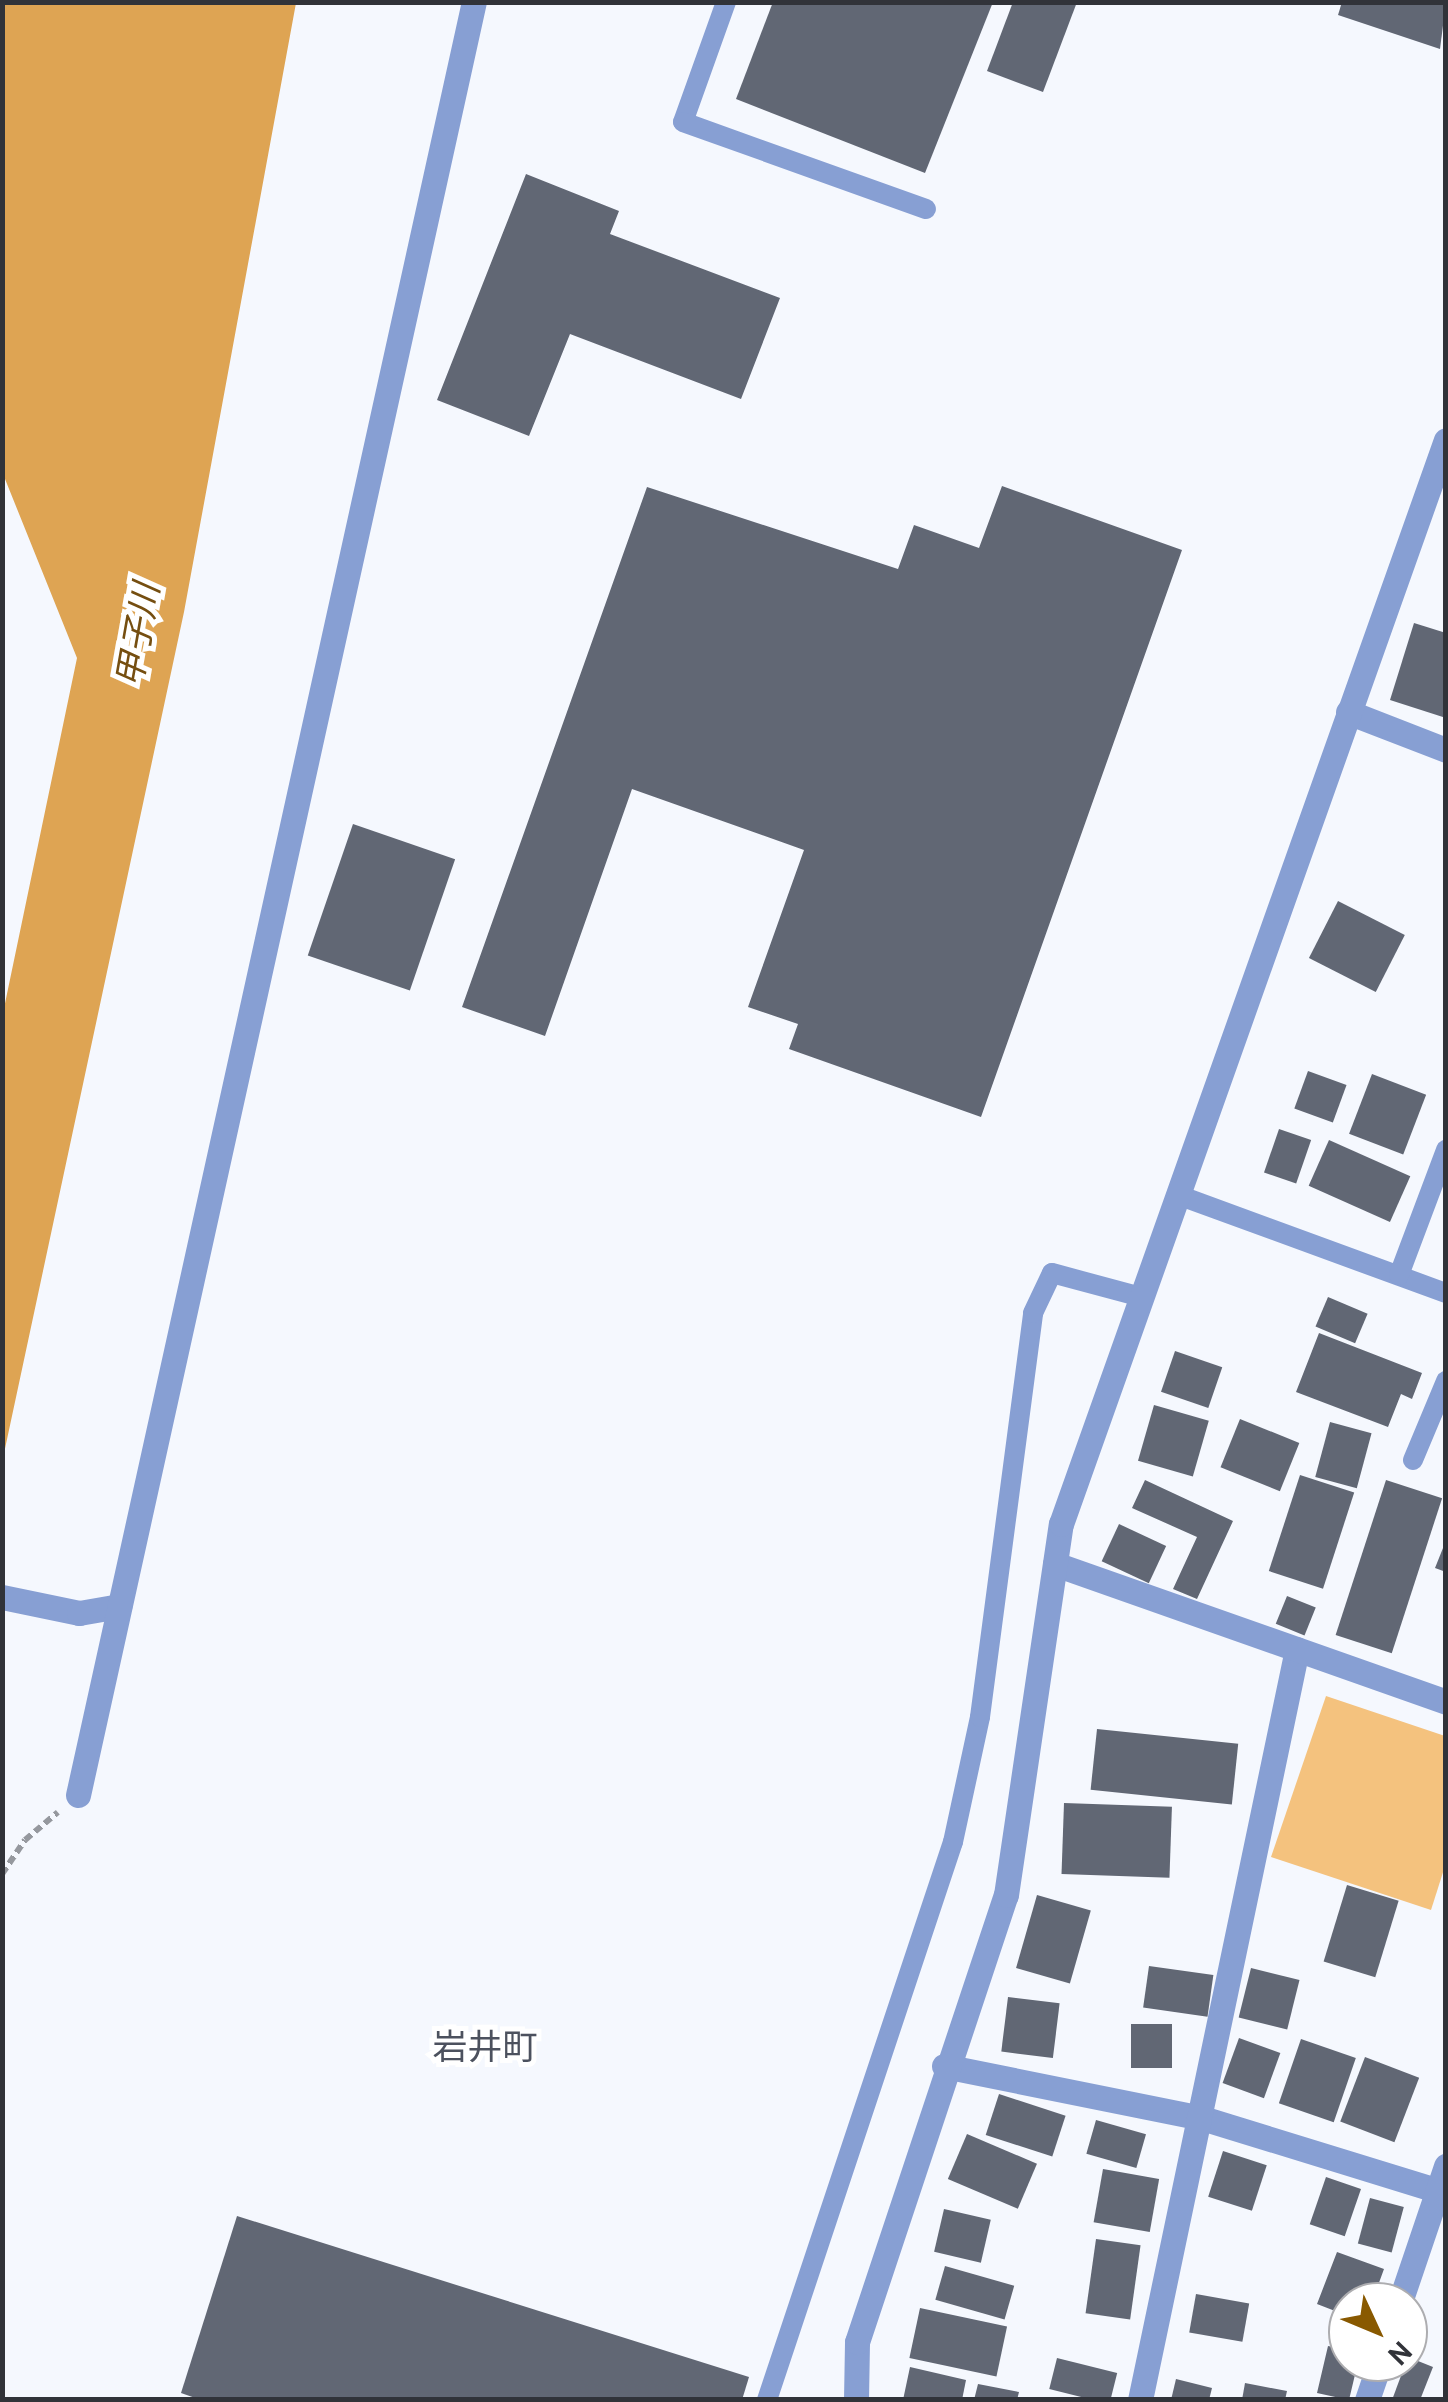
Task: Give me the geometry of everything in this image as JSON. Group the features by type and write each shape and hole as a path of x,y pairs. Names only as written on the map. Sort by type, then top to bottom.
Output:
{"street":[{"path":"78,1795 474,2"},
{"path":"856,2400 857,2342 944,2066 1006,1895 1061,1524 1446,440"},
{"path":"1348,712 1446,750"},
{"path":"1056,1564 1446,1702"},
{"path":"2,1597 79,1612 119,1606"},
{"path":"1140,2400 1297,1649"},
{"path":"944,2066 1202,2118 1443,2183 1407,2282"}],"lane":[{"path":"726,2 683,122 926,209"},
{"path":"1400,1275 1446,1150"},
{"path":"1178,1194 1446,1292"},
{"path":"766,2400 953,1842 980,1716 1033,1313 1052,1273 1141,1297"},
{"path":"1413,1460 1446,1381"}],"path":[{"path":"2,1874 25,1840 78,1795"}],"shaded area":[{"path":"1326,1696 1445,1736 1445,1866 1431,1910 1271,1857"}],"water":[{"name":"甲子川","path":"3,2 296,3 184,612 3,1458 3,1013 77,658 3,474"}],"building":[{"path":"773,2 993,2 925,173 736,99"},
{"path":"1013,2 1077,2 1043,92 987,71"},
{"path":"1342,2 1446,2 1440,49 1338,15"},
{"path":"526,174 619,211 610,234 780,298 741,399 570,334 529,436 437,400"},
{"path":"1002,486 1182,550 981,1117 789,1049 798,1024 748,1007 804,850 632,789 545,1036 462,1007 647,487 898,569 914,525 979,548"},
{"path":"1414,623 1446,633 1446,718 1390,700"},
{"path":"353,824 455,859 410,991 308,955"},
{"path":"1338,901 1405,935 1376,992 1309,958"},
{"path":"1308,1071 1347,1085 1333,1123 1294,1109"},
{"path":"1372,1074 1426,1095 1403,1155 1349,1134"},
{"path":"1279,1129 1311,1140 1296,1184 1264,1172"},
{"path":"1329,1140 1410,1176 1390,1222 1309,1186"},
{"path":"1328,1297 1368,1314 1355,1343 1315,1326"},
{"path":"1319,1333 1422,1373 1412,1399 1401,1394 1388,1427 1296,1392"},
{"path":"1175,1351 1222,1367 1208,1408 1161,1392"},
{"path":"1154,1405 1209,1421 1193,1476 1138,1461"},
{"path":"1240,1419 1299,1443 1280,1491 1221,1467"},
{"path":"1330,1422 1372,1433 1357,1488 1315,1477"},
{"path":"1300,1475 1354,1493 1323,1589 1269,1571"},
{"path":"1145,1480 1233,1521 1197,1599 1173,1589 1197,1537 1132,1508"},
{"path":"1386,1480 1442,1498 1392,1653 1336,1635"},
{"path":"1119,1524 1166,1546 1149,1583 1102,1561"},
{"path":"1446,1543 1446,1572 1435,1568"},
{"path":"1287,1596 1316,1608 1305,1635 1276,1624"},
{"path":"1097,1729 1238,1744 1232,1805 1091,1790"},
{"path":"1064,1803 1172,1807 1169,1878 1062,1874"},
{"path":"1347,1885 1399,1901 1375,1977 1324,1962"},
{"path":"1037,1895 1091,1910 1070,1983 1016,1968"},
{"path":"1149,1966 1213,1975 1208,2017 1143,2008"},
{"path":"1251,1968 1300,1980 1287,2030 1239,2017"},
{"path":"1008,1997 1060,2003 1053,2058 1001,2052"},
{"path":"1131,2024 1172,2024 1172,2068 1131,2068"},
{"path":"1239,2038 1280,2053 1264,2098 1223,2083"},
{"path":"1301,2039 1356,2058 1334,2122 1279,2103"},
{"path":"1365,2057 1419,2078 1394,2142 1340,2121"},
{"path":"999,2094 1066,2116 1052,2157 986,2135"},
{"path":"1096,2120 1146,2134 1136,2168 1086,2154"},
{"path":"967,2134 1037,2164 1018,2209 948,2179"},
{"path":"1223,2151 1267,2165 1252,2211 1208,2197"},
{"path":"1103,2169 1159,2179 1150,2232 1094,2222"},
{"path":"1326,2177 1361,2189 1345,2236 1310,2224"},
{"path":"1370,2198 1404,2207 1392,2252 1358,2243"},
{"path":"944,2209 991,2220 981,2263 934,2252"},
{"path":"237,2216 749,2377 742,2400 201,2400 181,2393"},
{"path":"1096,2239 1141,2245 1130,2320 1086,2313"},
{"path":"1337,2252 1384,2269 1379,2282 1328,2282 1328,2308 1317,2304"},
{"path":"945,2266 1014,2286 1005,2319 935,2300"},
{"path":"1196,2294 1249,2303 1242,2342 1189,2332"},
{"path":"920,2308 1007,2327 996,2376 909,2358"},
{"path":"1328,2346 1328,2382 1353,2382 1349,2400 1317,2393"},
{"path":"1057,2358 1117,2373 1110,2400 1093,2400 1049,2389"},
{"path":"910,2367 966,2380 962,2400 903,2400"},
{"path":"1176,2379 1212,2388 1209,2400 1171,2400"},
{"path":"1399,2382 1427,2382 1420,2400 1392,2400"},
{"path":"1245,2383 1287,2391 1285,2400 1242,2400"},
{"path":"978,2384 1019,2392 1017,2400 974,2400"}],"district":[{"name":"岩井町","path":"485,2050"}]}
